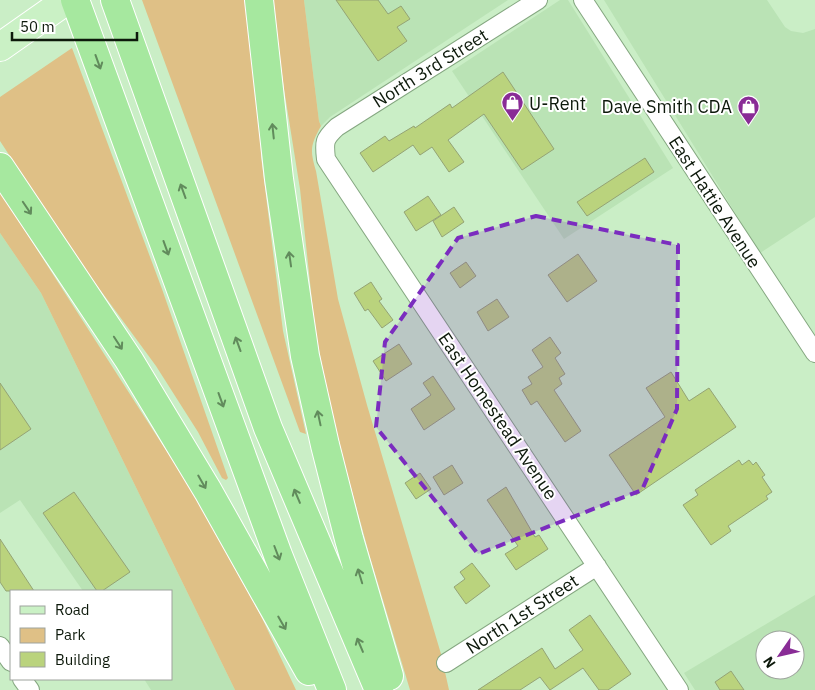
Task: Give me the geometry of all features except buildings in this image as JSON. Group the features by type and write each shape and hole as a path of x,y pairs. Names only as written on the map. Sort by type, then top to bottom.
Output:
{"highway":[{"path":"75,0 278,555 332,690"},
{"path":"115,0 268,428 380,690"},
{"path":"259,0 278,179 305,356 349,539 387,666 392,690"},
{"path":"0,167 85,292 174,434 320,690"}],"main road":[{"path":"0,46 67,0"}],"street":[{"name":"North 3rd Street","path":"326,140 337,127 538,0"},
{"name":"East Hattie Avenue","path":"582,0 815,353"},
{"name":"East Homestead Avenue","path":"326,140 324,145 326,159 679,690"},
{"name":"North 1st Street","path":"446,663 597,566"},
{"path":"0,646 10,661"}],"highlighted area":[{"path":"536,216 678,245 677,409 642,490 478,554 376,427 385,342 458,238"}],"shaded area":[{"path":"304,0 508,0 330,117 321,126"},
{"path":"560,0 568,0 673,168 564,239 452,71"},
{"name":"Dave Smith CDA","path":"604,0 767,0 785,27 791,31 803,33 815,29 815,217 760,253"},
{"path":"0,233 41,293 235,690 151,690 145,680 172,680 172,590 82,590 20,500 0,513"},
{"path":"815,595 815,690 695,690 684,673 755,631 755,680 805,680 805,630 756,630"}],"green space":[{"path":"142,0 246,0 259,91 261,156 283,331 306,434 300,432"},
{"path":"272,0 304,0 321,126 313,143 312,153 338,299 367,405 441,654 449,690 410,690 370,557 333,422 315,329 300,189"},
{"path":"72,48 162,289 228,478 226,480 222,478 198,432 156,366 76,257 0,141 0,97"},
{"path":"0,192 187,483 261,616 296,690 235,690 41,293 0,233"}],"place":[{"name":"U-Rent","path":"513,122"},
{"name":"Dave Smith CDA","path":"748,125"}]}
